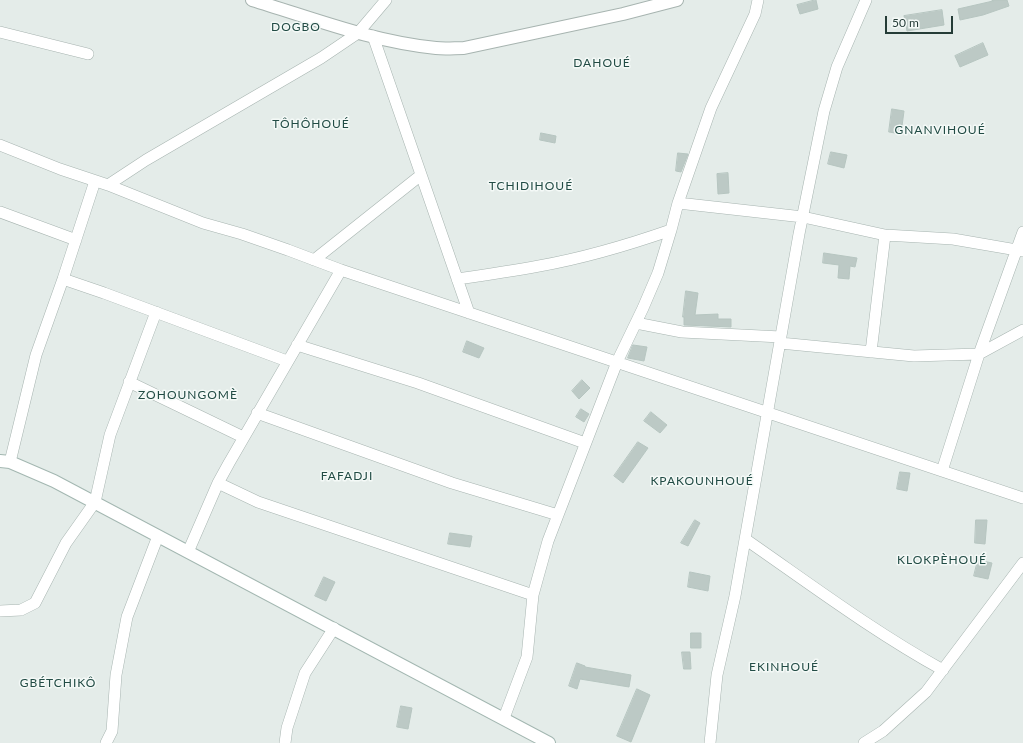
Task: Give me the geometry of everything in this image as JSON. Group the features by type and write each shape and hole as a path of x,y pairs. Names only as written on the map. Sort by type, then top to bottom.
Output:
{"main road":[{"path":"252,0 358,33 437,48 464,48 616,16 677,0"},
{"path":"5,462 54,481 95,502 549,743"}],"street":[{"path":"108,185 146,160 320,58 358,33 386,0"},
{"path":"504,718 528,657 533,595 548,541 617,362 658,274 678,203 711,108 755,14 758,0"},
{"path":"710,743 717,675 735,596 767,413 824,111 838,67 866,0"},
{"path":"0,32 88,54"},
{"path":"373,36 469,313"},
{"path":"0,145 60,169 108,185 203,223 242,234 341,270 1023,498"},
{"path":"314,260 421,175"},
{"path":"5,462 36,355 95,181"},
{"path":"678,203 803,217 885,235 953,239 1020,251"},
{"path":"0,212 76,240"},
{"path":"457,279 539,266 580,257 639,242 671,230"},
{"path":"942,471 978,354 1020,251 1023,232"},
{"path":"871,352 885,235"},
{"path":"188,552 218,483 243,437 341,270"},
{"path":"63,279 287,361"},
{"path":"0,611 21,610 35,603 66,543 95,502 110,435 156,312"},
{"path":"636,323 682,332 781,340 914,356 978,354 1023,330"},
{"path":"297,345 418,383 585,443"},
{"path":"129,382 243,437"},
{"path":"257,413 452,483 558,516"},
{"path":"218,483 258,502 533,595"},
{"path":"106,743 112,731 116,675 127,617 158,536"},
{"path":"745,539 916,656 943,670"},
{"path":"864,743 883,731 926,692 1023,563"},
{"path":"285,743 287,728 305,673 334,628"}],"building":[{"path":"816,0 818,9 800,14 797,5"},
{"path":"992,0 1007,0 1009,6 983,15 960,20 958,9 993,1"},
{"path":"942,10 944,25 907,31 904,16"},
{"path":"983,43 988,55 960,67 955,56"},
{"path":"892,109 904,111 901,134 889,132"},
{"path":"541,133 556,136 555,143 540,140"},
{"path":"831,152 847,155 844,168 828,164"},
{"path":"678,153 688,154 681,172 676,171"},
{"path":"728,173 729,193 718,194 717,174"},
{"path":"824,253 857,258 855,267 850,266 849,279 838,278 839,265 823,263"},
{"path":"686,291 698,293 695,315 718,314 718,319 731,319 731,327 684,325 683,317"},
{"path":"467,341 484,348 479,358 463,352"},
{"path":"633,345 647,347 644,361 628,358"},
{"path":"582,380 590,388 579,399 572,391"},
{"path":"581,409 589,414 584,422 576,417"},
{"path":"651,412 667,425 660,433 644,421"},
{"path":"638,442 648,448 623,483 614,476"},
{"path":"900,472 910,473 907,491 897,489"},
{"path":"695,520 700,523 688,546 681,543"},
{"path":"976,520 987,520 985,544 975,543"},
{"path":"450,533 472,536 470,547 448,544"},
{"path":"978,560 992,563 988,579 974,576"},
{"path":"690,572 710,576 708,591 688,587"},
{"path":"324,577 335,582 326,601 315,596"},
{"path":"691,633 701,633 701,648 691,648"},
{"path":"682,652 690,652 691,669 684,669"},
{"path":"577,663 585,667 631,675 629,687 580,679 577,689 569,686"},
{"path":"637,689 650,695 631,742 617,736"},
{"path":"401,706 412,708 408,729 397,727"}],"district":[{"name":"DOGBO","path":"296,27"},
{"name":"DAHOUÉ","path":"602,63"},
{"name":"TÔHÔHOUÉ","path":"311,124"},
{"name":"GNANVIHOUÉ","path":"940,130"},
{"name":"TCHIDIHOUÉ","path":"531,186"},
{"name":"ZOHOUNGOMÈ","path":"188,395"},
{"name":"FAFADJI","path":"347,476"},
{"name":"KPAKOUNHOUÉ","path":"702,481"},
{"name":"KLOKPÈHOUÉ","path":"942,560"},
{"name":"EKINHOUÉ","path":"784,667"},
{"name":"GBÉTCHIKÔ","path":"58,683"}]}
